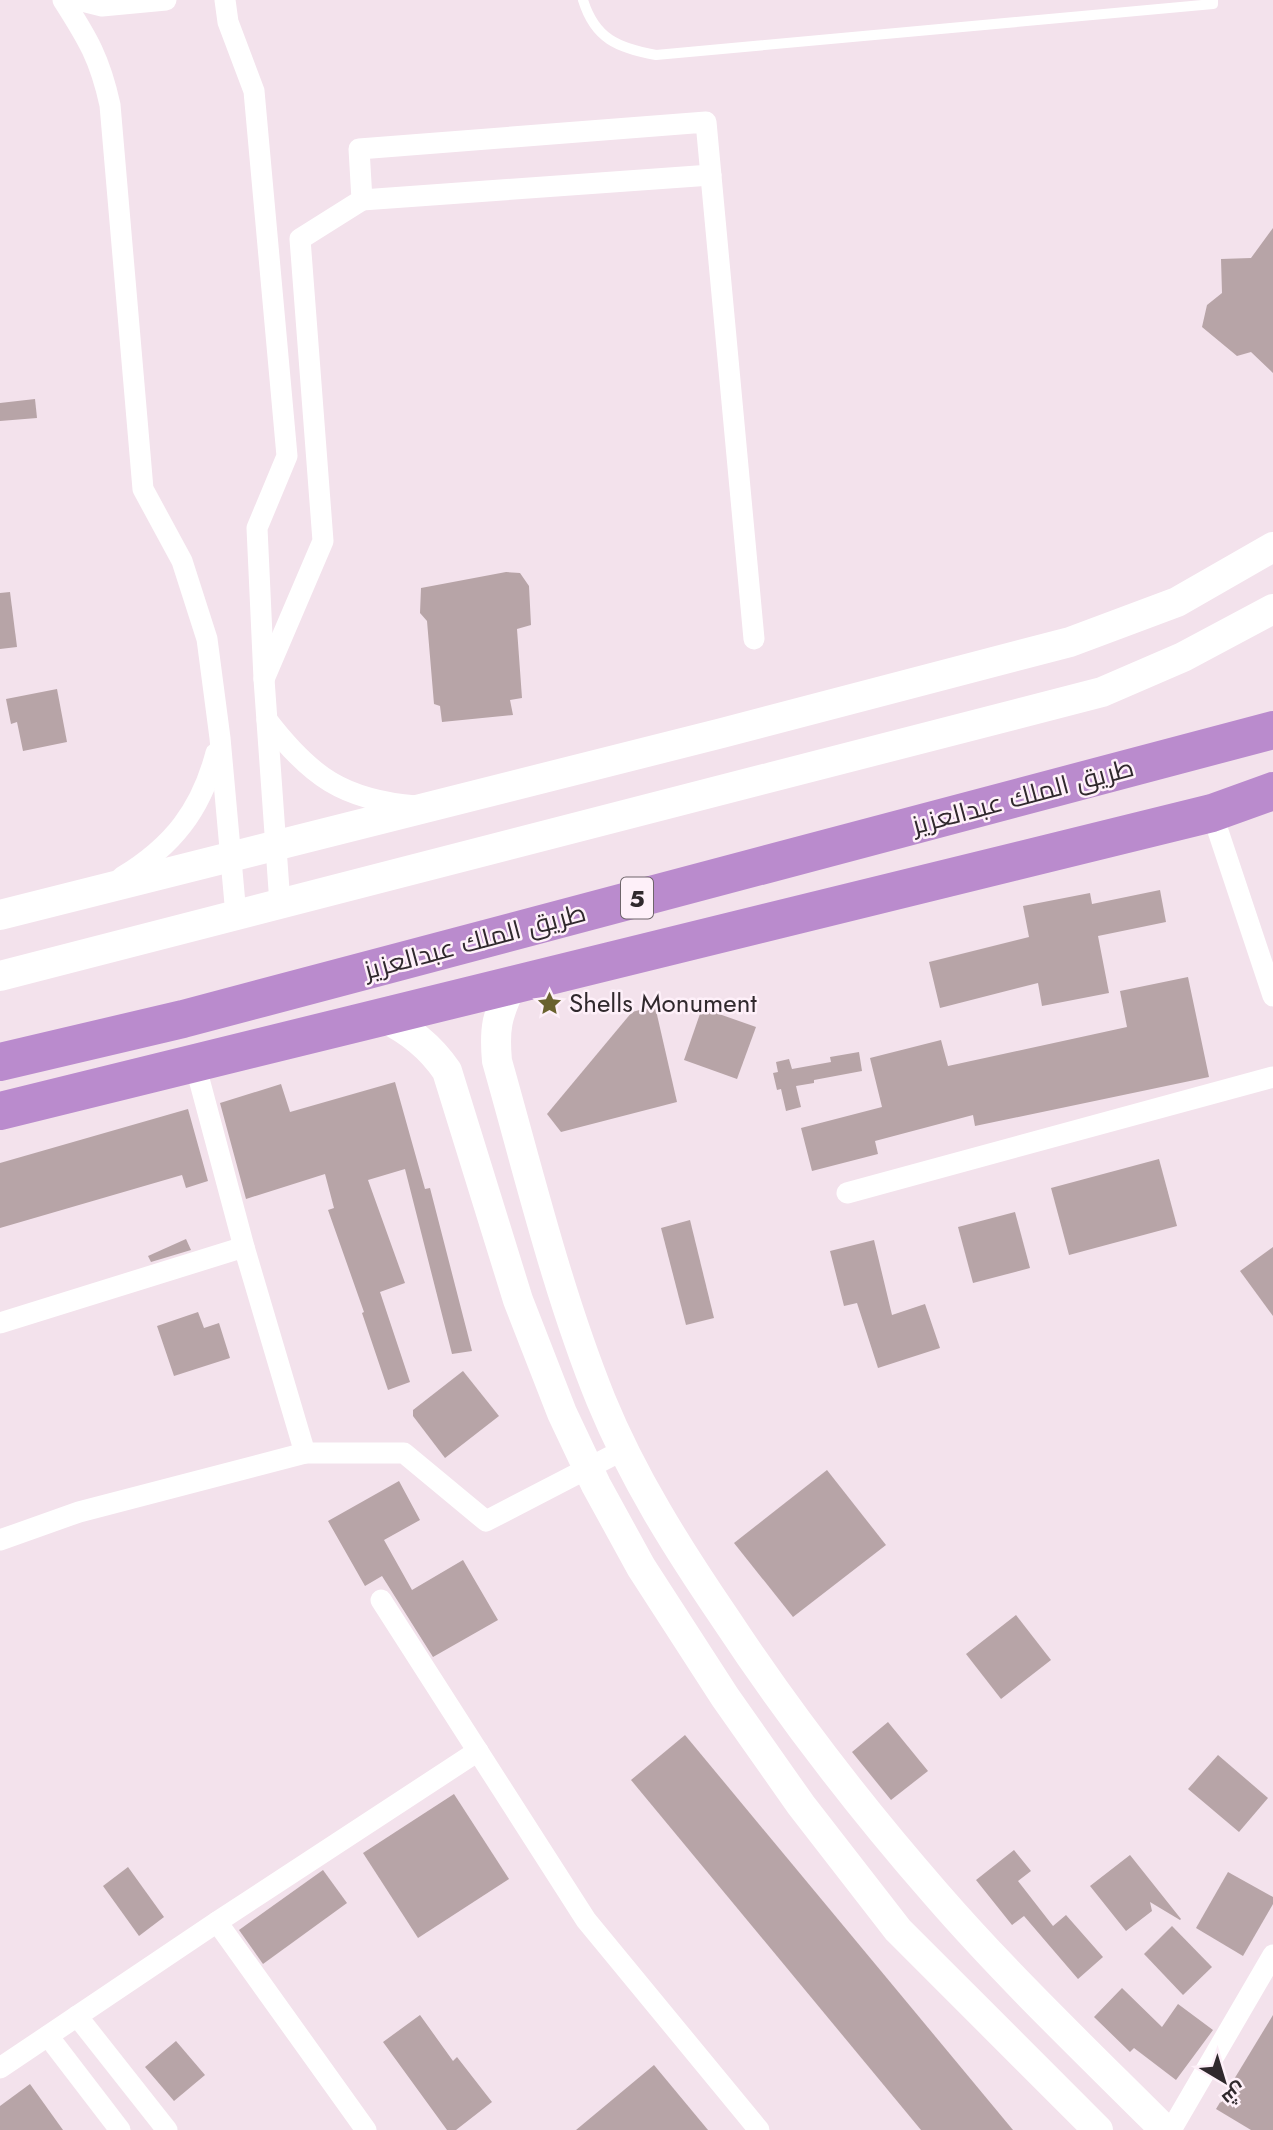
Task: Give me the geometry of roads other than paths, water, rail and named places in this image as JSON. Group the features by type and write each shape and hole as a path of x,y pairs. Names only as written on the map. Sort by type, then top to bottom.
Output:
{"highway":[{"name":"طريق الملك عبدالعزيز","path":"0,1062 183,1019 1273,730"},
{"name":"طريق الملك عبدالعزيز","path":"0,1111 1212,813 1273,791"}],"main road":[{"path":"0,915 1070,642 1177,602 1273,547"},
{"path":"0,976 1102,692 1183,657 1273,609"},
{"path":"511,986 500,1010 494,1035 497,1061 561,1284 601,1401 675,1543 760,1672 837,1776 938,1897 1072,2038 1168,2130"},
{"path":"383,1017 422,1041 447,1071 518,1300 562,1413 641,1567 725,1697 801,1805 898,1930 1098,2130"}],"street":[{"path":"63,0 92,45 103,72 110,105 143,489 182,561 207,639 220,738 236,915"},
{"path":"78,0 102,5 166,0"},
{"path":"225,0 228,22 254,91 287,456 257,528 264,679 280,904"},
{"path":"362,200 359,149 706,122 754,639"},
{"path":"264,679 323,541 300,239 362,200 711,175"},
{"path":"267,720 307,766 331,783 365,797 395,804 430,807"},
{"path":"103,889 146,863 167,845 184,824 209,779 220,738"},
{"path":"1212,813 1273,996"},
{"path":"195,1063 244,1247 305,1453"},
{"path":"847,1193 1273,1077"},
{"path":"0,1323 244,1247"},
{"path":"0,1540 79,1512 305,1453 404,1453 486,1521 625,1449"},
{"path":"381,1600 586,1920 759,2130"},
{"path":"0,2068 478,1751"},
{"path":"217,1922 366,2130"},
{"path":"1168,2130 1273,1955"},
{"path":"77,2016 167,2130"},
{"path":"47,2036 120,2130"}],"lane":[{"path":"583,0 587,16 604,37 629,50 656,55 1213,4 1213,0"}],"place":[{"name":"Shells Monument","path":"549,1003"}]}
